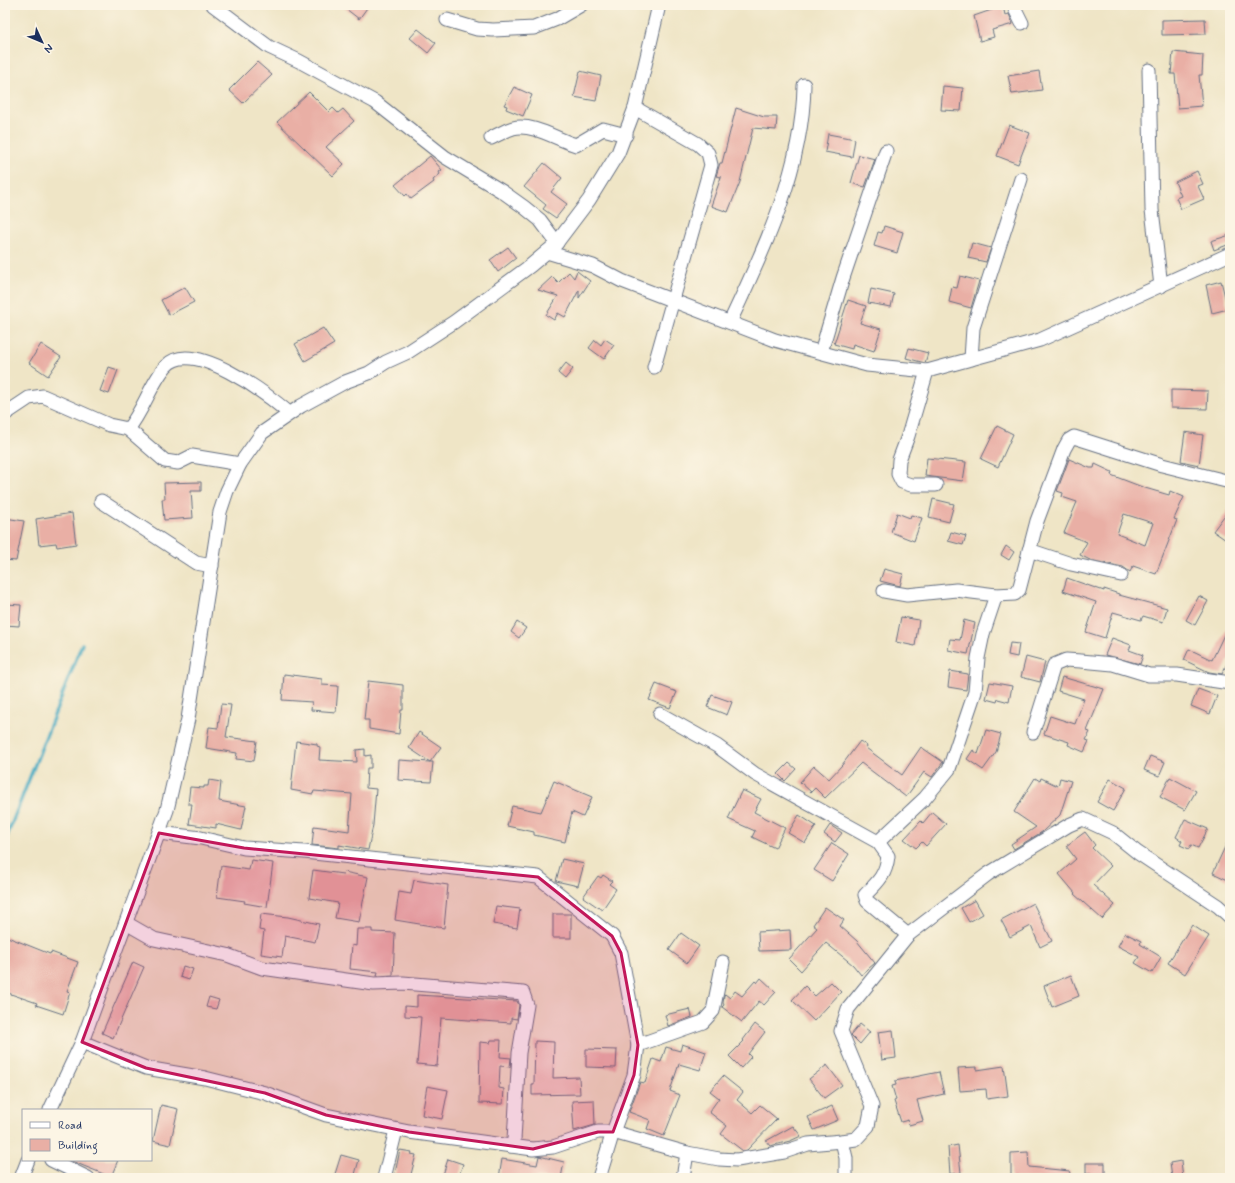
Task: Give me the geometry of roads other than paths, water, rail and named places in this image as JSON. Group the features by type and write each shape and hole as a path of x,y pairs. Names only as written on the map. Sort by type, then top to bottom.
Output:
{"street":[{"path":"213,5 270,47 375,102 445,157 524,207 540,220 557,243"},
{"path":"447,20 477,28 493,30 534,28 557,19 581,5"},
{"path":"50,1109 82,1042 167,810 188,719 220,512 226,491 240,464 262,433 289,413 345,382 369,373 386,362 408,352 454,322 530,266 557,243 589,200 618,153 626,135 635,108 659,5"},
{"path":"1013,5 1022,22"},
{"path":"1149,70 1152,210 1160,286"},
{"path":"730,322 778,208 791,170 800,130 804,85"},
{"path":"635,108 698,144 708,153 711,165 654,367"},
{"path":"491,138 514,128 548,133 576,145 603,129 626,135"},
{"path":"821,352 843,278 886,152"},
{"path":"971,359 973,328 1021,179"},
{"path":"547,252 593,266 622,281 758,334 867,365 927,371 1040,340 1230,254"},
{"path":"128,429 166,365 180,357 213,364 244,380 268,395 289,413"},
{"path":"927,371 908,436 899,460 898,474 902,482 911,486 936,485"},
{"path":"5,414 29,398 43,396 109,425 128,429 165,461 178,463 192,456 240,464"},
{"path":"884,591 908,595 956,590 996,595 1015,594 1019,590 1037,521 1064,449 1069,440 1074,437 1162,465 1230,482"},
{"path":"101,501 196,563 212,566"},
{"path":"1029,550 1071,564 1121,575"},
{"path":"878,842 925,798 949,769 975,692 978,658 983,634 996,595"},
{"path":"1033,732 1054,665 1066,660 1113,664 1149,674 1177,675 1230,682"},
{"path":"660,714 716,746 755,774 878,842 888,856 886,869 878,882 865,895 867,901 908,935"},
{"path":"82,1042 146,1068 220,1082 265,1093 326,1115 396,1130 533,1149 547,1148 598,1132 613,1132 687,1153 719,1159 736,1160 772,1155 808,1144 856,1139 868,1126 872,1106 841,1031 848,1009 908,935 988,874 1069,825 1083,819 1113,833 1138,853 1218,906 1230,917"},
{"path":"159,833 200,838 244,848 341,856 538,877 612,936 621,953 638,1044 634,1075 613,1132 599,1178"},
{"path":"126,923 154,939 227,955 262,968 374,984 404,983 523,993 527,1005 520,1053 514,1140 512,1146"},
{"path":"638,1044 704,1022 712,1011 723,962"},
{"path":"384,1178 396,1130"},
{"path":"842,1141 846,1158 846,1178"},
{"path":"683,1178 687,1153"},
{"path":"21,1178 28,1161"},
{"path":"53,1161 88,1178"}],"waterway":[{"path":"5,841 82,644"}]}
